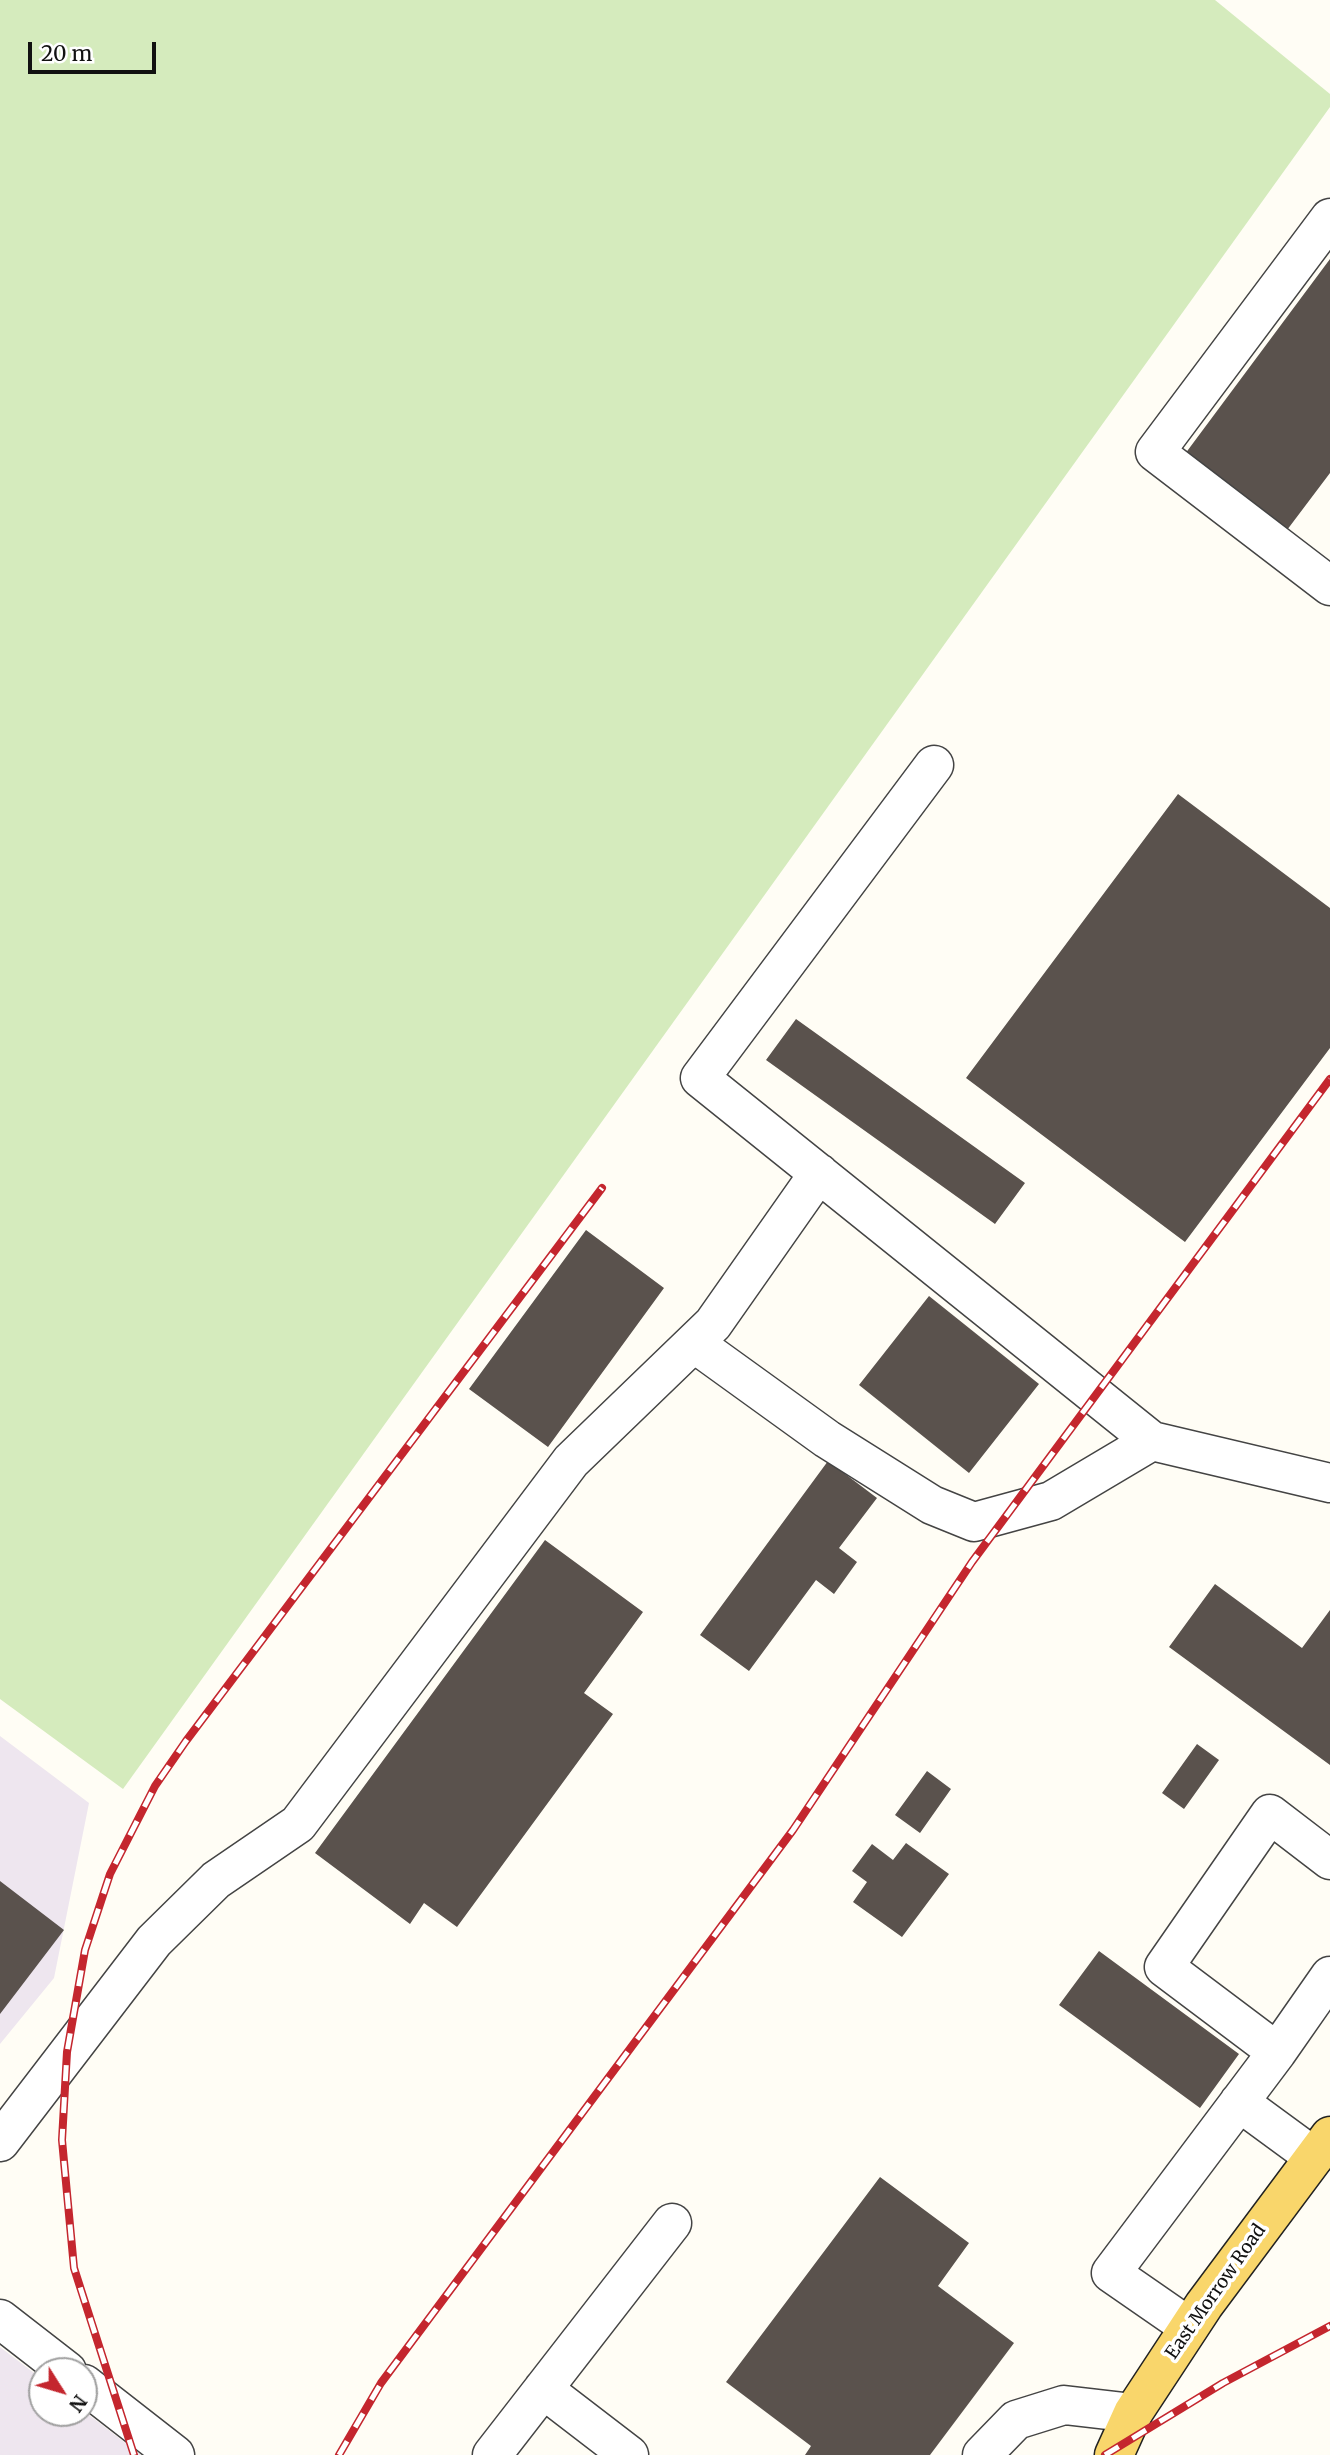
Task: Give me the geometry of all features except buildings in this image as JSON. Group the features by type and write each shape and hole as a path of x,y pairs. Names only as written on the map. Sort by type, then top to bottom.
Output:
{"main road":[{"name":"East Morrow Road","path":"1114,2455 1133,2413 1189,2327 1322,2146"}],"street":[{"path":"1329,584 1155,452 1330,218"},
{"path":"934,765 701,1078 1152,1440 1330,1483"},
{"path":"0,2142 154,1941 216,1880 298,1824 571,1461 713,1324 820,1173"},
{"path":"694,1343 839,1446 932,1506 974,1522 1051,1501 1152,1440"},
{"path":"1277,2052 1164,1967 1270,1814 1330,1860"},
{"path":"1189,2327 1111,2273 1277,2052 1330,1976"},
{"path":"1239,2102 1322,2146"},
{"path":"492,2455 672,2223"},
{"path":"0,2319 49,2357"},
{"path":"543,2389 629,2455"},
{"path":"98,2395 174,2455"},
{"path":"982,2455 1016,2420 1064,2405 1133,2413"}],"shaded area":[{"path":"0,1736 89,1803 54,1978 0,2044"},
{"path":"0,2347 28,2368 28,2427 98,2427 98,2422 141,2455 0,2455"}],"green space":[{"path":"0,0 1215,0 1330,94 1330,107 123,1789 0,1699"}],"railway":[{"path":"339,2455 381,2383 793,1830 972,1562 1330,1079"},
{"path":"134,2455 74,2268 62,2140 67,2052 85,1950 110,1874 155,1786 186,1741 602,1188"},
{"path":"1105,2455 1223,2383 1330,2326"}]}
